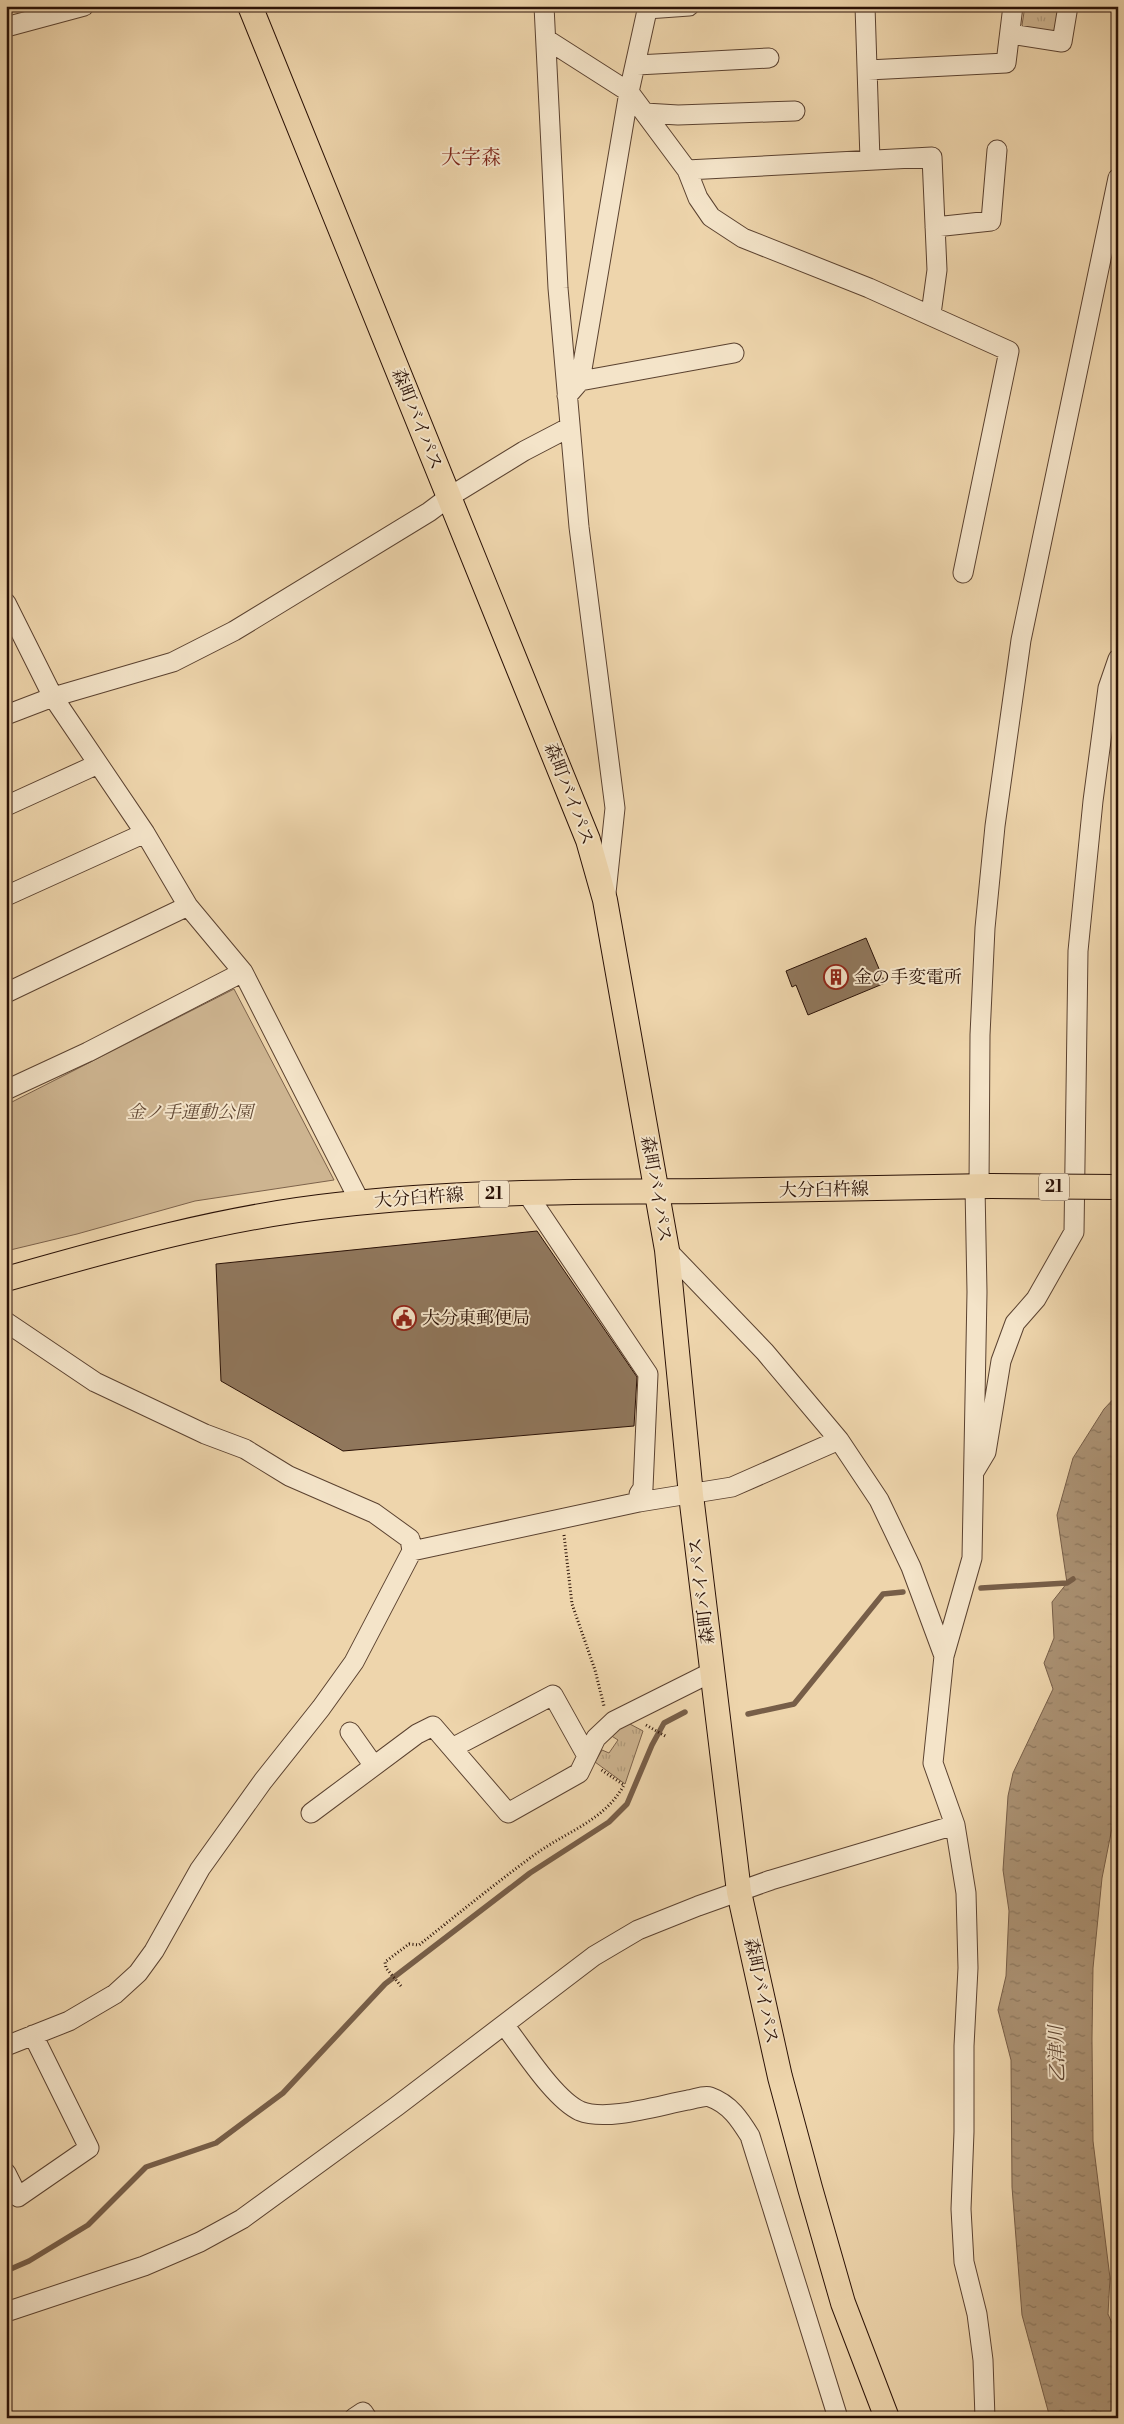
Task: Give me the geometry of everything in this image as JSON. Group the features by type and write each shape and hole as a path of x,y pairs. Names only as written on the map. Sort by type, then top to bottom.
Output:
{"main road":[{"name":"森町バイパス","path":"250,6 588,840 605,900 667,1250 691,1495 739,1892 780,2077 810,2188 843,2303 887,2418"},
{"name":"21","path":"982,1187 1118,1187"},
{"name":"大分臼杵線","path":"6,1279 82,1257 205,1226 309,1208 360,1202 526,1192 982,1187"}],"street":[{"path":"6,27 84,6"},
{"path":"544,6 558,288 567,396 579,527 616,808 605,900"},
{"path":"567,396 580,381 629,92 637,65 647,8 689,6"},
{"path":"865,6 870,160"},
{"path":"868,70 1006,63 1013,6"},
{"path":"1010,34 1062,42 1068,6"},
{"path":"546,39 629,92 687,170 698,198 711,217 743,238 930,314 1009,351 963,573"},
{"path":"637,65 769,58"},
{"path":"645,113 678,116 795,111"},
{"path":"935,227 990,221 997,150"},
{"path":"687,170 932,157 937,270 930,314"},
{"path":"985,2418 983,2360 977,2314 964,2262 961,2209 964,2132 964,2046 968,1968 966,1893 955,1825 933,1763 944,1656 972,1558 977,1292 982,1187 980,1026 985,928 995,826 1021,640 1118,178"},
{"path":"580,381 734,353"},
{"path":"6,715 53,697 173,662 234,631 429,512 449,497 570,427"},
{"path":"7,607 53,697 145,832 188,906 243,972 360,1202"},
{"path":"974,1472 986,1452 1001,1361 1015,1323 1036,1299 1074,1232 1076,1154 1074,1049 1078,951 1093,802 1108,688 1118,659"},
{"path":"6,806 98,764"},
{"path":"6,896 145,832"},
{"path":"6,993 188,906"},
{"path":"6,1090 88,1052 243,972"},
{"path":"526,1192 648,1374 643,1488 639,1494 639,1502"},
{"path":"667,1250 765,1352 839,1440 883,1508 912,1567 944,1656"},
{"path":"6,1322 95,1382 205,1434 245,1449 289,1476 374,1513 410,1539 412,1551 354,1662 321,1708 263,1780 200,1869 154,1951 138,1973 116,1994 69,2021 6,2046"},
{"path":"412,1551 639,1502 732,1487 839,1440"},
{"path":"312,1813 417,1734 433,1726 508,1812 579,1773 596,1738 614,1721 712,1672"},
{"path":"452,1748 552,1695 587,1756"},
{"path":"350,1732 374,1766"},
{"path":"6,2312 144,2266 200,2242 242,2219 504,2026 594,1956 638,1930 739,1892 955,1825"},
{"path":"504,2026 560,2097 579,2110 595,2114 622,2113 708,2096 724,2104 737,2115 750,2136 838,2418"},
{"path":"6,2173 18,2197 89,2148 33,2035"},
{"path":"354,2418 363,2412 367,2418"}],"path":[{"path":"562,1518 572,1604 595,1670 604,1706 612,1712"},
{"path":"645,1724 667,1737"},
{"path":"401,1986 388,1971 385,1962 409,1944 419,1945 537,1853 608,1808 624,1785 594,1765 587,1756"}],"green space":[{"path":"1025,6 1063,6 1059,30 1052,36 1028,32 1022,25"},
{"name":"金ノ手運動公園","path":"234,989 334,1180 195,1201 77,1234 6,1251 6,1105"},
{"path":"628,1723 643,1731 625,1784 595,1762 602,1750 609,1753 618,1740 610,1735"}],"water":[{"name":"乙津川","path":"1118,1394 1118,1798 1102,1878 1093,1968 1092,2039 1093,2141 1110,2278 1108,2314 1118,2337 1118,2418 1050,2418 1022,2315 1012,2187 1011,2060 998,2010 1006,1976 1009,1911 1003,1870 1008,1796 1013,1773 1053,1689 1044,1663 1054,1638 1052,1602 1067,1583 1057,1515 1073,1458 1104,1409"}],"building":[{"name":"金の手変電所","path":"866,938 885,983 808,1015 796,985 792,987 786,971"},
{"path":"537,1231 637,1377 634,1426 343,1451 221,1381 216,1264"}],"waterway":[{"path":"981,1588 1067,1583 1073,1579"},
{"path":"748,1714 794,1704 883,1594 903,1592"},
{"path":"6,2271 29,2261 88,2225 146,2167 216,2143 283,2093 385,1984 530,1873 609,1822 627,1804 652,1745 664,1723 685,1712"}],"place":[{"name":"金の手変電所","path":"836,977"},
{"name":"大分東郵便局","path":"404,1318"}],"district":[{"name":"大字森","path":"471,158"}]}
